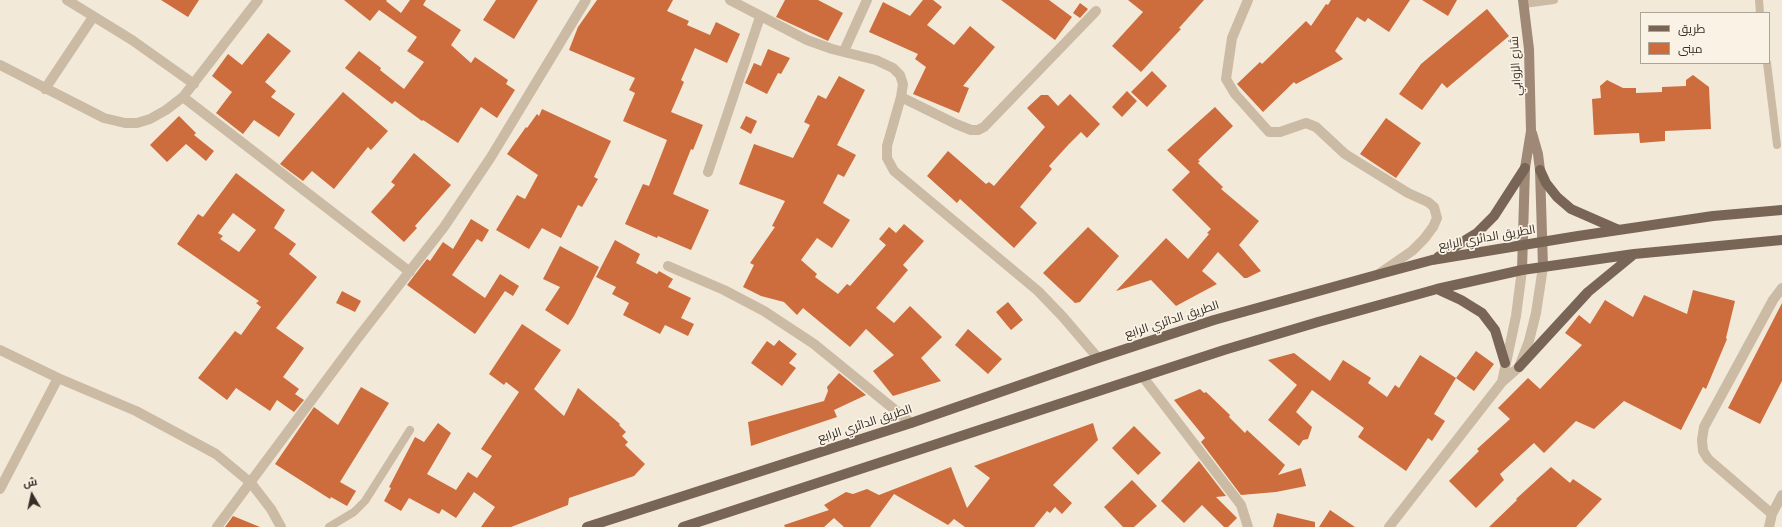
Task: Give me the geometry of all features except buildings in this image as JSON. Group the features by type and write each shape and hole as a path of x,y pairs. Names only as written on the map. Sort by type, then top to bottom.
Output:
{"main road":[{"path":"1432,260 1477,232 1494,216 1525,168"},
{"path":"1540,170 1546,183 1557,197 1571,209 1619,230"},
{"name":"الطريق الدائري الرابع","path":"588,527 911,423 1098,358 1214,320 1432,260 1713,216 1782,210"},
{"path":"683,527 1143,377 1318,322 1436,289 1522,270 1634,254 1782,240"},
{"path":"1519,367 1588,292 1634,254"},
{"path":"1436,289 1462,300 1482,313 1495,330 1505,363"}],"street":[{"path":"67,0 132,40 194,84"},
{"path":"0,65 104,118 125,123 137,123 150,119 166,110 183,97 258,0"},
{"path":"217,527 233,503 251,483 357,339 444,227 491,157 586,0"},
{"path":"730,0 760,17 807,40 832,49 876,60 893,68 900,75 903,84 901,97 887,146 887,158 894,171 1038,290 1098,358"},
{"path":"844,51 866,0"},
{"path":"1248,0 1232,38 1226,79 1235,94 1269,132 1280,132 1306,123 1316,127 1345,154 1408,193 1428,202 1434,207 1437,218 1433,227 1424,239 1412,251 1380,274"},
{"name":"شارع الزوابي","path":"1524,2 1529,50 1531,131"},
{"path":"901,97 956,124 971,130 978,130 984,127 1096,11"},
{"path":"45,89 93,17"},
{"path":"708,172 760,17"},
{"path":"183,97 410,272"},
{"path":"1502,382 1516,316 1522,270 1525,168 1531,131"},
{"path":"1389,527 1502,382 1519,367 1529,341 1536,313 1543,267 1540,170 1538,154 1531,131"},
{"path":"668,266 724,290 764,311 814,344 911,423"},
{"path":"1772,514 1708,459 1703,451 1702,440 1704,427 1773,300 1782,288"},
{"path":"0,350 58,378 136,411 216,454 251,483 271,508 281,527"},
{"path":"1143,377 1241,505 1248,527"},
{"path":"0,489 58,378"},
{"path":"1769,527 1772,514 1782,495"}],"lane":[{"path":"1524,2 1554,0"},
{"path":"1759,0 1760,12"},
{"path":"1767,64 1777,144"},
{"path":"328,527 354,512 365,501 410,430"}]}
